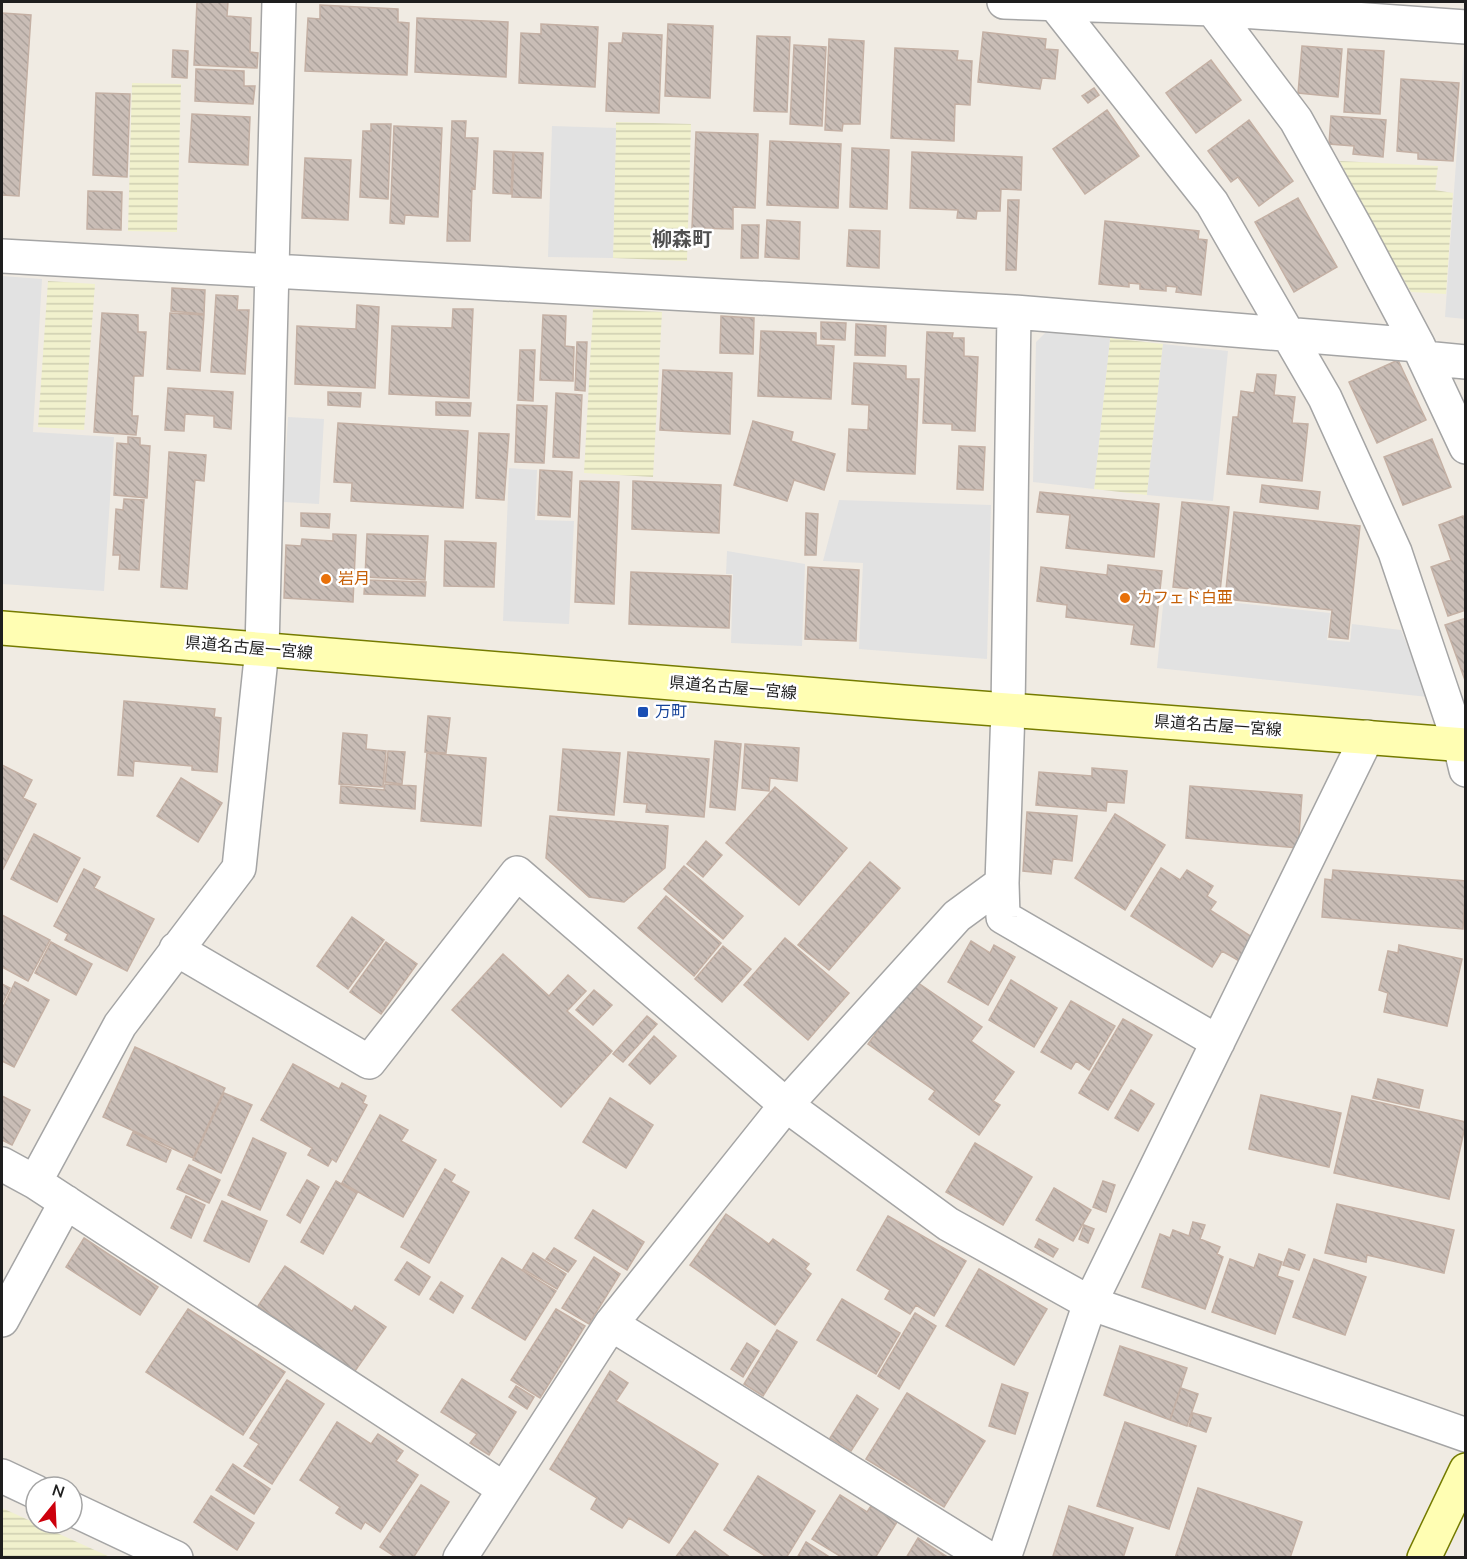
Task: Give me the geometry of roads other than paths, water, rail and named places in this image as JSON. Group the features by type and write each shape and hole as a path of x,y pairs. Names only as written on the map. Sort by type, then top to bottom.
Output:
{"main road":[{"name":"県道名古屋一宮線","path":"2,628 1367,737 1464,753"},
{"path":"1424,1557 1466,1470"}],"street":[{"path":"35,1182 120,1025 239,868 262,649 279,2"},
{"path":"1004,2 1210,5 1466,27"},
{"path":"1054,3 1212,203 1325,398 1395,552 1464,753"},
{"path":"1210,5 1296,120 1421,352 1466,447"},
{"path":"2,256 1014,312 1287,333 1421,352 1466,362"},
{"path":"1014,312 1003,917 1218,1042"},
{"path":"1004,1557 1090,1303 1367,737"},
{"path":"176,949 369,1062 517,873 786,1105 948,1224 1090,1303 1466,1436"},
{"path":"460,1557 611,1324 786,1105 957,916 1002,883"},
{"path":"2,1164 66,1202 504,1489"},
{"path":"2,1320 66,1202"},
{"path":"611,1324 988,1557"},
{"path":"2,1476 24,1486"},
{"path":"84,1515 176,1557"}],"place":[{"name":"岩月","path":"326,579"},
{"name":"カフェド白亜","path":"1125,598"},
{"name":"万町","path":"643,712"}],"district":[{"name":"柳森町","path":"682,239"}]}
